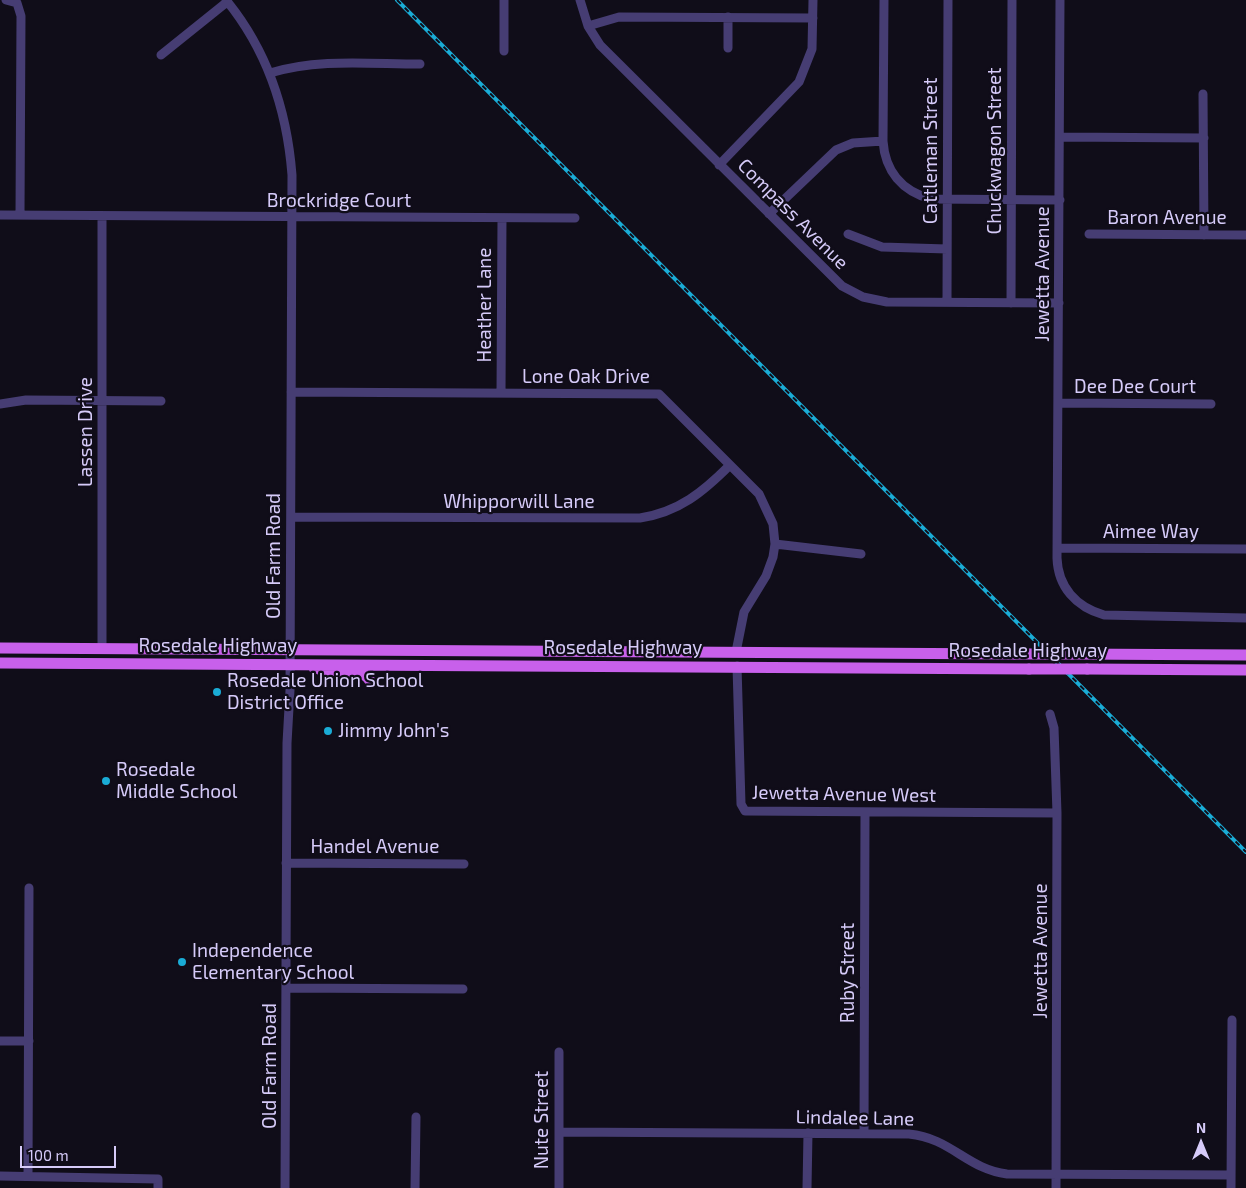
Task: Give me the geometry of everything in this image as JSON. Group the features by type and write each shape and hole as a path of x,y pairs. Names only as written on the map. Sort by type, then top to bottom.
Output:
{"main road":[{"name":"Rosedale Highway","path":"0,648 1246,655"},
{"path":"92,663 103,656 139,655 168,650"},
{"path":"427,665 437,659 510,657 530,651"},
{"path":"639,666 658,661 725,661 730,660 736,652"},
{"path":"737,666 741,661 748,659 863,659 896,654"},
{"name":"Rosedale Highway","path":"0,663 1246,670"},
{"path":"1174,670 1194,664 1246,663"},
{"path":"307,664 329,673 362,673 368,676 370,681"}],"street":[{"path":"6,0 17,3 21,16 20,214"},
{"path":"504,0 504,51"},
{"name":"Compass Avenue","path":"580,0 588,26 600,45 834,279 852,292 886,302 1059,303"},
{"path":"719,165 799,82 812,49 813,0"},
{"path":"884,0 884,151 891,170 904,186 921,196 947,200 1060,200"},
{"name":"Cattleman Street","path":"947,302 948,0"},
{"name":"Chuckwagon Street","path":"1011,303 1012,0"},
{"name":"Jewetta Avenue","path":"1060,0 1057,566 1065,589 1076,601 1095,612 1116,616 1246,618"},
{"path":"161,55 227,1"},
{"name":"Old Farm Road","path":"227,1 251,37 270,73 287,134 292,175 290,664 286,863 286,1188"},
{"path":"588,26 620,17 813,18"},
{"path":"728,18 728,48"},
{"path":"270,73 311,64 420,64"},
{"path":"1203,94 1204,234"},
{"path":"1060,137 1204,138"},
{"path":"769,214 836,150 853,143 883,141"},
{"name":"Brockridge Court","path":"0,215 575,218"},
{"name":"Lassen Drive","path":"102,216 102,649"},
{"name":"Heather Lane","path":"501,393 502,218"},
{"path":"848,234 882,247 947,250"},
{"name":"Baron Avenue","path":"1089,234 1246,235"},
{"name":"Lone Oak Drive","path":"291,392 659,394 765,503 773,524 775,544 770,567 744,612 736,652"},
{"path":"0,404 26,400 160,401"},
{"name":"Dee Dee Court","path":"1059,403 1211,404"},
{"name":"Whipporwill Lane","path":"291,517 640,518 669,511 683,505 705,490 730,465"},
{"path":"775,544 860,554"},
{"name":"Aimee Way","path":"1057,548 1246,549"},
{"name":"Jewetta Avenue West","path":"737,666 741,804 745,811 1057,813"},
{"name":"Jewetta Avenue","path":"1050,714 1054,728 1057,813 1056,1188"},
{"name":"Ruby Street","path":"864,1134 865,812"},
{"name":"Handel Avenue","path":"286,863 464,864"},
{"path":"28,1176 29,888"},
{"path":"286,988 463,989"},
{"path":"1232,1020 1232,1188"},
{"path":"0,1041 29,1041"},
{"name":"Nute Street","path":"558,1188 559,1052"},
{"path":"415,1188 416,1117"},
{"name":"Lindalee Lane","path":"559,1132 909,1134 932,1138 951,1147 977,1166 998,1173 1232,1175"},
{"path":"807,1188 808,1133"},
{"path":"0,1176 158,1184"}],"railway":[{"path":"397,0 1246,852"}],"place":[{"name":"Rosedale Union School District Office","path":"217,692"},
{"name":"Jimmy John's","path":"328,731"},
{"name":"Rosedale Middle School","path":"106,781"},
{"name":"Independence Elementary School","path":"182,962"}]}
